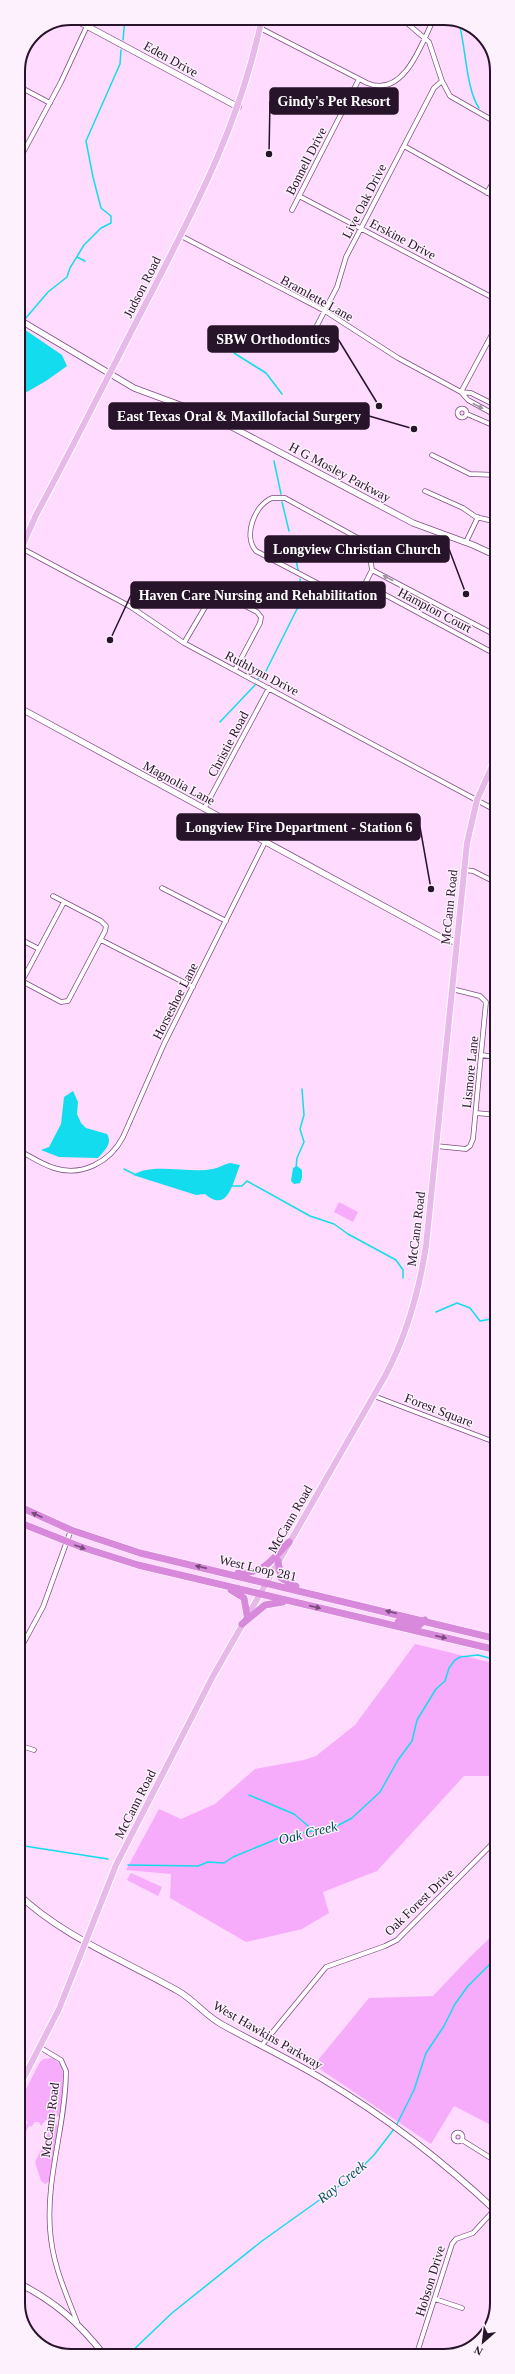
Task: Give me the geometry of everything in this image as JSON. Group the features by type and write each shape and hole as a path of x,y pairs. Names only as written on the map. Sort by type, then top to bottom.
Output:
{"highway":[{"name":"West Loop 281","path":"25,1509 71,1530 140,1553 426,1620 490,1638"},
{"name":"West Loop 281","path":"25,1525 67,1542 138,1565 490,1648"},
{"path":"222,1572 258,1572 289,1542"},
{"path":"278,1561 282,1579 313,1593"},
{"path":"218,1584 243,1597 247,1615"},
{"path":"242,1624 267,1604 295,1602"},
{"path":"389,1624 396,1621 418,1626 426,1620"},
{"path":"460,1641 463,1635 490,1642"}],"main road":[{"name":"Judson Road","path":"25,539 36,515 181,236 218,161 238,107 261,25"},
{"name":"Eden Drive","path":"87,26 238,107"},
{"name":"H G Mosley Parkway","path":"25,323 109,374 147,394 220,420 408,521 466,542 490,553"},
{"name":"Magnolia Lane","path":"25,711 444,939 457,942"},
{"name":"McCann Road","path":"41,2048 62,2004 116,1865 213,1676 374,1396 401,1343 418,1288 426,1246 435,1146 469,832 477,800 490,771"},
{"name":"West Hawkins Parkway","path":"25,1900 53,1922 179,1991 217,2022 323,2079 384,2119 453,2172 490,2205"},
{"path":"25,2077 41,2048"},
{"path":"25,2287 50,2301 77,2322 99,2349"}],"street":[{"path":"410,25 425,37 431,47 442,81 454,100 490,120"},
{"path":"260,28 359,79 378,86 396,81 406,72 431,25"},
{"path":"25,149 50,103 87,26"},
{"name":"Bonnell Drive","path":"292,210 359,79"},
{"name":"Live Oak Drive","path":"312,335 337,287 345,259 435,86 442,81"},
{"path":"25,90 50,103"},
{"path":"404,146 490,195"},
{"path":"487,193 490,187"},
{"name":"Erskine Drive","path":"299,196 490,296"},
{"name":"Bramlette Lane","path":"181,236 325,311 398,358 462,392 471,393 490,402"},
{"path":"462,392 490,338"},
{"name":"Bramlette Lane","path":"462,392 468,400 490,412"},
{"path":"467,414 490,424"},
{"path":"432,455 470,474 490,475"},
{"path":"425,491 460,506 478,517 490,520"},
{"path":"275,498 285,498 365,542 369,549 372,570 365,584 344,594 336,593 260,554 253,548 250,540 250,529 254,518 267,501 275,498"},
{"path":"466,542 478,517"},
{"name":"Ruthlynn Drive","path":"25,550 131,607 184,643 490,807"},
{"name":"Hampton Court","path":"372,570 490,632"},
{"name":"Hampton Court","path":"365,584 490,651"},
{"path":"184,643 211,594 218,592 259,613 261,619 235,670"},
{"name":"Christie Road","path":"204,809 269,688"},
{"name":"Horseshoe Lane","path":"25,1154 60,1170 80,1170 98,1164 112,1153 120,1142 151,1071 266,842"},
{"path":"464,870 473,871 490,880"},
{"path":"162,888 226,921"},
{"path":"25,983 61,1002 68,1001 106,929 105,925 53,896"},
{"path":"25,972 64,902"},
{"path":"101,940 193,987"},
{"path":"25,942 39,949"},
{"name":"Lismore Lane","path":"435,1146 469,1148 473,1139 476,1113 486,1000 471,992 452,989"},
{"path":"481,1055 490,1056"},
{"path":"476,1113 490,1114"},
{"name":"Forest Square","path":"374,1396 490,1440"},
{"path":"25,1641 41,1612 71,1530"},
{"path":"25,1747 34,1750"},
{"name":"Oak Forest Drive","path":"262,2046 326,1967 380,1948 397,1940 490,1846"},
{"name":"McCann Road","path":"41,2048 61,2060 66,2072 50,2200 50,2227 57,2269 77,2322"},
{"path":"462,2140 490,2158"},
{"name":"Hobson Drive","path":"419,2349 453,2242 458,2238 474,2233 490,2216"},
{"path":"434,2299 462,2308"}],"shaded area":[{"path":"339,1202 358,1212 353,1222 334,1212"},
{"path":"415,1644 490,1662 490,1776 464,1776 377,1871 323,1892 329,1913 302,1929 246,1942 170,1898 171,1874 126,1870 159,1809 181,1819 215,1804 255,1769 304,1760 316,1756 355,1725"},
{"path":"131,1873 162,1887 158,1896 127,1880"},
{"path":"490,1938 490,2124 454,2106 431,2144 314,2065 369,1998 433,1996"},
{"path":"51,2058 61,2067 64,2083 59,2116 46,2120 41,2126 39,2122 35,2122 31,2127 29,2126 25,2133 25,2126 28,2122 25,2120 25,2091 40,2062 44,2059"},
{"path":"55,2122 58,2126 51,2178 50,2181 45,2184 41,2181 35,2162 47,2138 47,2126"}],"water":[{"path":"25,330 62,355 67,366 46,381 25,393"},
{"path":"73,1091 78,1102 77,1114 81,1123 86,1128 107,1134 109,1138 107,1147 98,1158 59,1157 41,1150 49,1147 61,1124 64,1097"},
{"path":"230,1163 240,1165 232,1187 224,1198 219,1200 213,1199 205,1194 196,1195 133,1175 141,1171 151,1169 213,1169"},
{"path":"297,1166 302,1170 302,1178 300,1183 294,1184 291,1181 293,1168"}],"waterway":[{"path":"123,40 124,25"},
{"path":"460,29 471,90 479,108"},
{"path":"25,319 48,292 67,277 70,268 84,245 101,228 111,223 111,216 101,208 86,141 120,64 121,50"},
{"path":"77,257 85,261"},
{"path":"234,353 266,373 282,394"},
{"path":"274,461 281,494"},
{"path":"282,502 289,531"},
{"path":"292,539 298,570"},
{"path":"300,579 302,596"},
{"path":"258,679 265,673 298,607"},
{"path":"220,722 255,685"},
{"path":"296,1168 297,1158 304,1142 300,1129 304,1115 302,1089"},
{"path":"124,1169 134,1174"},
{"path":"230,1186 242,1186 247,1181 310,1216 334,1224 348,1234 396,1260 403,1270 403,1278"},
{"path":"436,1312 457,1303 470,1308 480,1321 490,1319"},
{"name":"Oak Creek","path":"128,1865 198,1866 208,1862 224,1863 233,1857 284,1836 335,1827 352,1818 380,1792 398,1760 412,1741 417,1720 436,1689 445,1681 449,1668 455,1660 460,1657 478,1655 490,1658"},
{"path":"249,1795 294,1814 313,1830"},
{"name":"Oak Creek","path":"25,1846 108,1859"},
{"name":"Ray Creek","path":"396,2126 414,2090 426,2053 444,2026 455,2004 468,1986 490,1964"},
{"name":"Ray Creek","path":"134,2349 172,2313 262,2241 353,2176 374,2155 394,2129"}],"place":[{"name":"Gindy's Pet Resort","path":"269,154"},
{"name":"SBW Orthodontics","path":"379,406"},
{"name":"East Texas Oral & Maxillofacial Surgery","path":"414,429"},
{"name":"Longview Christian Church","path":"466,594"},
{"name":"Haven Care Nursing and Rehabilitation","path":"110,640"},
{"name":"Longview Fire Department - Station 6","path":"431,889"}]}
